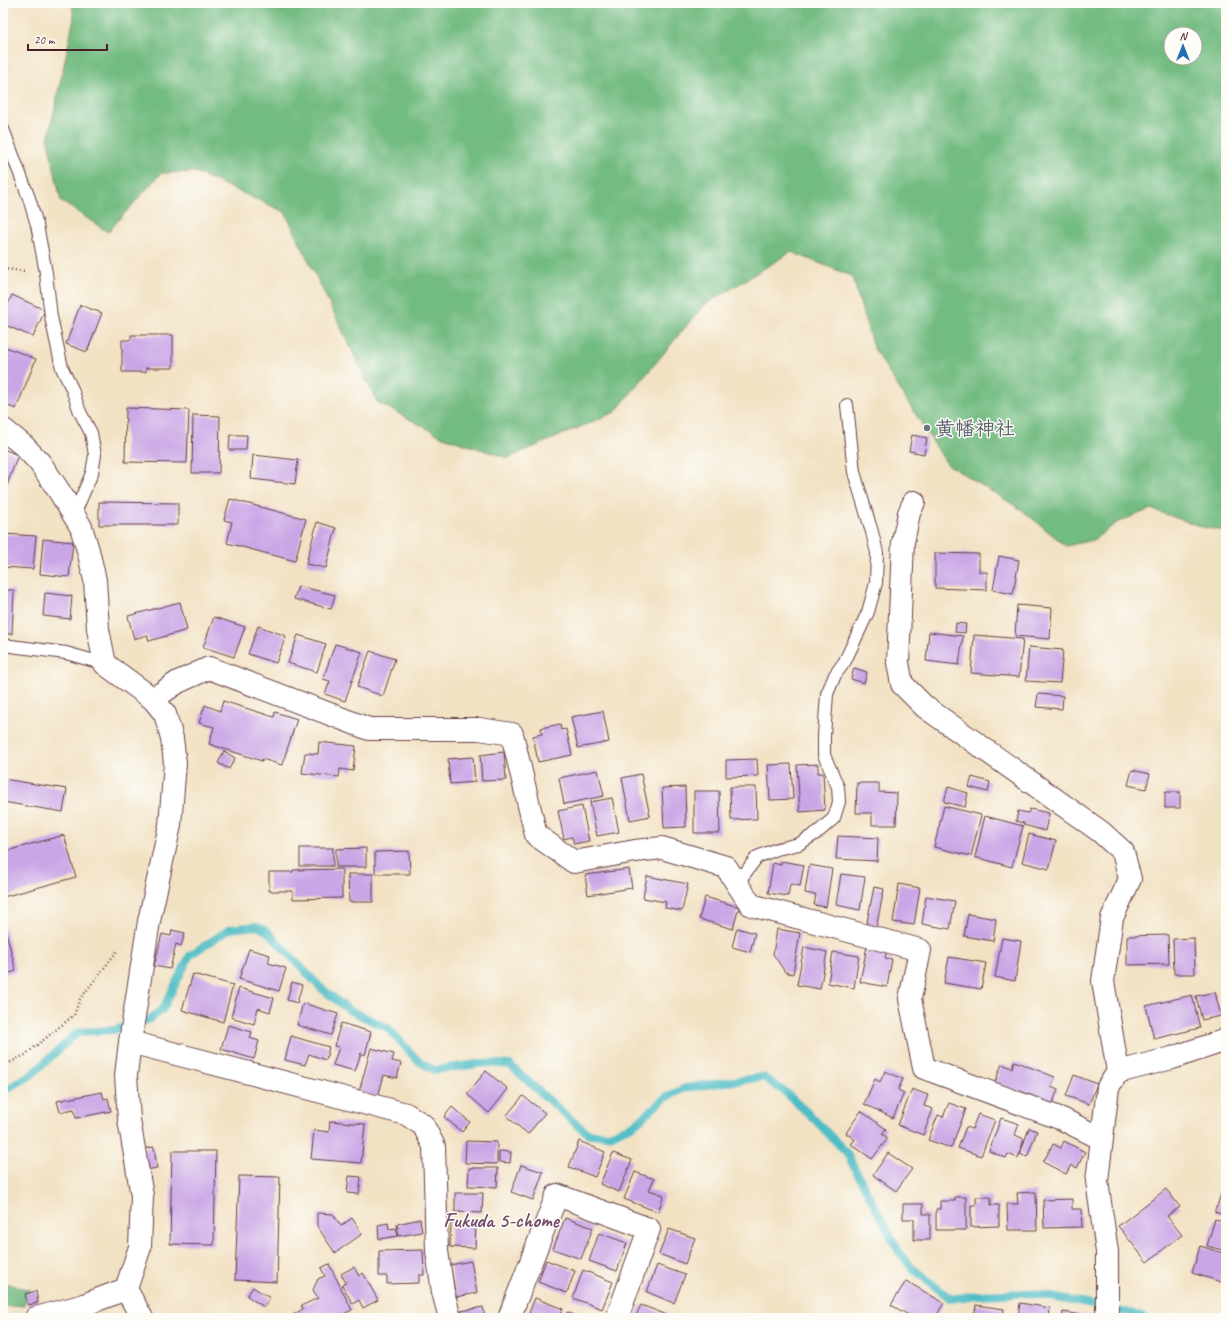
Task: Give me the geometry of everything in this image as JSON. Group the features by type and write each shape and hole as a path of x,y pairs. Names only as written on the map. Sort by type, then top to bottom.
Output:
{"street":[{"path":"3,429 24,446 40,463 81,527 95,580 98,630 105,664 153,699 165,714 172,738 175,763 170,825 149,921 126,1075 129,1120 142,1196 140,1247 126,1289 142,1318"},
{"path":"914,502 909,513 903,542 898,663 902,684 925,707 1101,832 1123,852 1130,879 1112,918 1103,981 1118,1072"},
{"path":"153,699 178,682 209,668 369,729 479,729 512,734 536,835 574,862 635,851 662,848 726,867 751,905 920,950 910,999 924,1068 1062,1119 1102,1139"},
{"path":"1107,1318 1107,1252 1097,1181 1108,1087 1118,1072 1172,1058 1226,1040"},
{"path":"130,1042 406,1114 423,1125 434,1146 437,1251 443,1292 450,1318"},
{"path":"509,1318 556,1195 649,1229 617,1318"},
{"path":"36,1318 81,1306 126,1289"}],"lane":[{"path":"3,129 29,198 37,225 46,274 51,317 62,368 72,389 80,412 91,433 95,455 92,473 74,515"},
{"path":"737,884 757,857 776,849 799,844 818,832 834,818 839,802 838,788 824,755 827,694 835,675 845,661 868,612 876,583 877,553 854,472 847,405"},
{"path":"3,645 66,653 105,664"}],"path":[{"path":"3,1066 25,1055 74,1015 80,999 121,947"}],"green space":[{"path":"72,3 1226,3 1226,531 1202,527 1151,509 1118,522 1093,540 1066,546 1022,510 947,464 873,347 852,276 791,252 703,306 615,412 508,458 443,437 377,402 285,212 195,172 161,173 108,232 61,201 48,140 74,18"},
{"path":"3,1284 9,1284 29,1290 24,1305 3,1307"}],"building":[{"path":"12,295 45,310 33,337 3,324 3,315"},
{"path":"80,305 102,313 87,352 66,344"},
{"path":"131,335 173,335 173,368 146,368 146,372 122,372 122,340 131,340"},
{"path":"3,346 36,359 16,409 3,404"},
{"path":"126,408 189,410 187,463 125,462"},
{"path":"193,415 220,416 219,473 192,473"},
{"path":"230,435 247,435 246,450 229,450"},
{"path":"912,435 927,438 924,454 909,451"},
{"path":"3,449 18,455 4,493 3,493"},
{"path":"253,455 298,460 295,484 251,479"},
{"path":"230,499 306,519 295,561 227,543 232,522 224,520"},
{"path":"99,502 178,503 178,525 99,525"},
{"path":"317,522 336,528 326,568 306,564"},
{"path":"3,534 36,536 33,569 3,567"},
{"path":"43,539 73,542 69,577 40,574"},
{"path":"935,553 979,554 979,572 987,572 987,590 935,588"},
{"path":"999,556 1019,560 1013,594 993,590"},
{"path":"298,586 335,595 331,609 294,599"},
{"path":"3,590 14,590 12,634 3,634"},
{"path":"45,593 72,596 70,619 43,616"},
{"path":"180,602 187,630 149,641 147,635 134,639 128,616"},
{"path":"1017,605 1052,608 1050,639 1015,636"},
{"path":"214,617 245,627 234,657 203,647"},
{"path":"956,623 966,624 965,633 955,632"},
{"path":"258,626 286,636 276,663 248,654"},
{"path":"929,632 963,636 959,665 926,661"},
{"path":"298,635 326,644 317,672 288,663"},
{"path":"974,635 1023,639 1019,677 971,673"},
{"path":"335,644 362,652 345,701 325,694 330,681 323,679"},
{"path":"1029,647 1063,650 1060,683 1026,681"},
{"path":"370,651 395,659 383,696 357,687"},
{"path":"854,668 867,672 864,683 851,679"},
{"path":"1038,694 1063,696 1062,709 1036,707"},
{"path":"223,701 274,717 275,712 297,719 282,765 262,759 262,761 209,744 214,727 199,723 205,705 220,711"},
{"path":"603,711 609,742 578,748 571,717"},
{"path":"560,724 561,730 566,729 572,755 538,762 533,736 542,734 541,728"},
{"path":"319,742 356,746 353,771 340,769 339,777 302,773 305,753 318,754"},
{"path":"224,751 235,758 229,769 218,763"},
{"path":"504,752 506,780 482,781 480,755"},
{"path":"473,757 475,782 450,784 448,759"},
{"path":"757,759 758,776 726,777 726,760"},
{"path":"791,764 793,799 770,800 768,765"},
{"path":"818,764 818,773 823,773 825,810 800,812 797,765"},
{"path":"598,770 604,796 564,804 559,778"},
{"path":"1132,770 1150,774 1146,789 1128,785"},
{"path":"641,774 650,816 630,820 622,778"},
{"path":"972,777 990,782 988,792 969,787"},
{"path":"3,779 67,789 63,812 3,802"},
{"path":"857,783 879,783 879,792 897,793 896,825 872,825 872,813 856,813"},
{"path":"685,787 686,827 664,828 662,788"},
{"path":"730,787 756,787 757,819 731,820"},
{"path":"948,787 968,793 965,807 944,802"},
{"path":"694,791 719,791 720,833 694,833"},
{"path":"1165,792 1180,792 1180,808 1165,808"},
{"path":"612,798 619,832 597,836 590,802"},
{"path":"582,806 589,841 574,844 572,837 564,839 558,811"},
{"path":"944,806 981,815 971,856 934,847"},
{"path":"1030,809 1049,813 1045,831 1016,821 1018,811 1028,813"},
{"path":"985,816 1023,826 1012,867 975,857"},
{"path":"1029,834 1056,841 1049,869 1022,862"},
{"path":"64,835 76,877 3,897 3,852"},
{"path":"838,836 878,838 877,861 836,859"},
{"path":"300,848 333,848 333,866 300,866"},
{"path":"366,848 366,867 336,867 336,849"},
{"path":"409,851 410,874 375,874 375,852"},
{"path":"781,861 804,865 800,886 790,884 788,896 768,893 773,863 781,865"},
{"path":"809,865 832,869 826,907 814,905 816,895 805,893"},
{"path":"342,869 342,898 293,899 293,891 269,891 269,872"},
{"path":"629,869 632,888 588,895 585,875"},
{"path":"348,874 373,874 373,902 349,902"},
{"path":"841,874 865,877 860,910 836,905"},
{"path":"647,876 688,884 682,911 665,908 666,902 643,898"},
{"path":"899,884 920,888 914,925 893,922"},
{"path":"874,887 884,889 876,929 866,927"},
{"path":"926,896 955,901 950,929 922,924"},
{"path":"705,897 739,907 733,929 699,919"},
{"path":"968,914 996,919 993,941 964,936"},
{"path":"3,928 5,928 16,971 3,975"},
{"path":"737,928 755,933 750,952 732,947"},
{"path":"777,929 800,933 793,974 785,972 773,954"},
{"path":"172,930 185,933 181,946 176,944 170,969 154,966 162,934 171,936"},
{"path":"1168,935 1169,964 1127,965 1127,936"},
{"path":"1002,938 1021,941 1015,981 995,977"},
{"path":"1194,938 1195,974 1174,974 1173,939"},
{"path":"867,946 887,949 885,958 892,959 887,987 860,982"},
{"path":"804,947 827,952 820,989 797,985"},
{"path":"249,949 270,955 268,963 286,968 279,991 239,979"},
{"path":"833,952 859,956 854,988 828,983"},
{"path":"949,957 986,963 981,989 944,983"},
{"path":"193,974 233,985 223,1022 182,1010"},
{"path":"292,982 302,985 297,1003 287,1000"},
{"path":"239,988 274,998 270,1012 258,1008 254,1024 231,1017"},
{"path":"1215,992 1221,1016 1202,1020 1196,996"},
{"path":"1192,995 1200,1028 1154,1039 1146,1006"},
{"path":"303,1003 338,1014 331,1035 297,1025"},
{"path":"341,1023 371,1032 365,1055 361,1053 355,1071 333,1065 339,1047 334,1046"},
{"path":"228,1025 252,1032 250,1038 259,1041 254,1059 221,1049"},
{"path":"291,1036 329,1047 326,1060 309,1054 305,1065 285,1060"},
{"path":"371,1048 394,1054 392,1061 401,1063 397,1078 384,1075 378,1097 359,1092"},
{"path":"1014,1061 1055,1077 1051,1086 1058,1089 1052,1105 995,1082 1002,1064 1012,1068"},
{"path":"486,1071 508,1089 489,1113 467,1094"},
{"path":"885,1071 903,1079 898,1090 904,1093 893,1118 864,1104 875,1079 880,1082"},
{"path":"1074,1075 1097,1084 1089,1104 1066,1096"},
{"path":"912,1089 928,1095 924,1106 933,1109 923,1135 898,1125"},
{"path":"102,1092 104,1099 108,1098 111,1111 76,1118 74,1109 60,1112 57,1101"},
{"path":"523,1096 545,1113 528,1134 506,1116"},
{"path":"949,1103 966,1109 951,1148 928,1140 938,1115 943,1117"},
{"path":"452,1107 470,1122 462,1132 444,1117"},
{"path":"861,1111 886,1129 882,1134 888,1138 872,1159 851,1144 855,1140 846,1133"},
{"path":"978,1114 995,1120 981,1156 958,1148 966,1127 972,1129"},
{"path":"1001,1118 1019,1124 1015,1135 1024,1139 1018,1158 1008,1154 1006,1158 989,1151"},
{"path":"330,1121 365,1124 361,1163 311,1159 314,1130 329,1132"},
{"path":"1029,1128 1037,1131 1027,1157 1020,1154"},
{"path":"466,1141 497,1142 497,1164 465,1163"},
{"path":"579,1141 605,1152 595,1177 569,1167"},
{"path":"1064,1141 1085,1152 1077,1168 1071,1165 1066,1174 1043,1162 1053,1144 1061,1148"},
{"path":"154,1147 157,1168 146,1170 143,1149"},
{"path":"172,1151 216,1151 214,1245 170,1244"},
{"path":"499,1151 511,1152 510,1163 499,1162"},
{"path":"613,1153 632,1160 619,1192 600,1184"},
{"path":"888,1153 912,1169 896,1191 873,1175"},
{"path":"521,1165 543,1172 533,1200 511,1192"},
{"path":"469,1168 498,1168 497,1187 468,1186"},
{"path":"635,1172 654,1179 649,1190 664,1195 658,1212 624,1199"},
{"path":"239,1176 280,1177 277,1282 235,1280"},
{"path":"349,1176 361,1177 359,1194 347,1193"},
{"path":"1223,1188 1226,1189 1226,1216 1215,1212"},
{"path":"1166,1189 1180,1207 1167,1216 1182,1235 1147,1262 1118,1226"},
{"path":"1036,1192 1037,1230 1008,1230 1007,1204 1018,1204 1017,1193"},
{"path":"455,1193 483,1193 482,1213 455,1212"},
{"path":"955,1197 966,1197 966,1230 936,1230 936,1209 940,1209 940,1201 955,1201"},
{"path":"976,1197 991,1197 991,1205 999,1205 999,1226 971,1227 971,1205 976,1205"},
{"path":"1072,1199 1072,1209 1081,1209 1082,1227 1044,1228 1043,1200"},
{"path":"903,1204 923,1204 923,1214 930,1214 930,1240 914,1240 914,1219 903,1219"},
{"path":"317,1213 333,1214 341,1226 352,1218 362,1234 335,1253 317,1226"},
{"path":"565,1218 593,1228 581,1259 553,1249"},
{"path":"420,1219 422,1232 399,1236 397,1224"},
{"path":"1215,1219 1226,1222 1226,1251 1207,1246"},
{"path":"451,1222 476,1223 475,1248 450,1247"},
{"path":"388,1223 389,1229 396,1228 398,1236 379,1239 378,1225"},
{"path":"669,1229 695,1238 685,1264 659,1254"},
{"path":"599,1233 627,1243 617,1271 589,1261"},
{"path":"1200,1246 1226,1254 1225,1283 1192,1273"},
{"path":"423,1250 424,1275 419,1275 419,1283 387,1284 387,1276 379,1276 379,1251"},
{"path":"546,1260 575,1271 567,1293 538,1282"},
{"path":"471,1261 477,1293 456,1297 450,1265"},
{"path":"329,1264 352,1310 336,1318 290,1318 289,1317 303,1309 301,1306 318,1298 313,1290 318,1279 325,1276 321,1268"},
{"path":"657,1265 685,1275 674,1303 647,1292"},
{"path":"354,1267 359,1276 363,1273 378,1300 363,1308 359,1300 353,1304 342,1285 346,1283 341,1274"},
{"path":"583,1270 613,1282 602,1309 573,1298"},
{"path":"906,1281 944,1303 935,1318 914,1318 891,1305"},
{"path":"253,1287 270,1298 264,1307 247,1296"},
{"path":"36,1291 38,1303 28,1305 25,1294"},
{"path":"535,1298 563,1309 559,1318 527,1318"},
{"path":"1020,1303 1050,1308 1049,1318 1018,1318"},
{"path":"641,1305 670,1316 669,1318 635,1318"},
{"path":"976,1305 1004,1309 1003,1318 974,1318"},
{"path":"483,1307 485,1318 462,1318 461,1311"},
{"path":"567,1312 582,1318 565,1318"},
{"path":"1063,1312 1089,1316 1089,1318 1062,1318"}],"waterway":[{"path":"3,1091 30,1076 78,1032 114,1030 150,1019 163,1009 190,955 230,929 257,926 267,931 320,987 349,1010 388,1028 417,1060 434,1070 485,1063 510,1065 570,1119 589,1134 609,1135 634,1125 665,1098 685,1088 763,1077 785,1092 846,1152 899,1252 912,1268 951,1299 976,1295 1031,1293 1128,1312 1144,1318"}],"place":[{"name":"黄幡神社","path":"927,428"}],"district":[{"name":"Fukuda 5-chome","path":"501,1220"}]}
